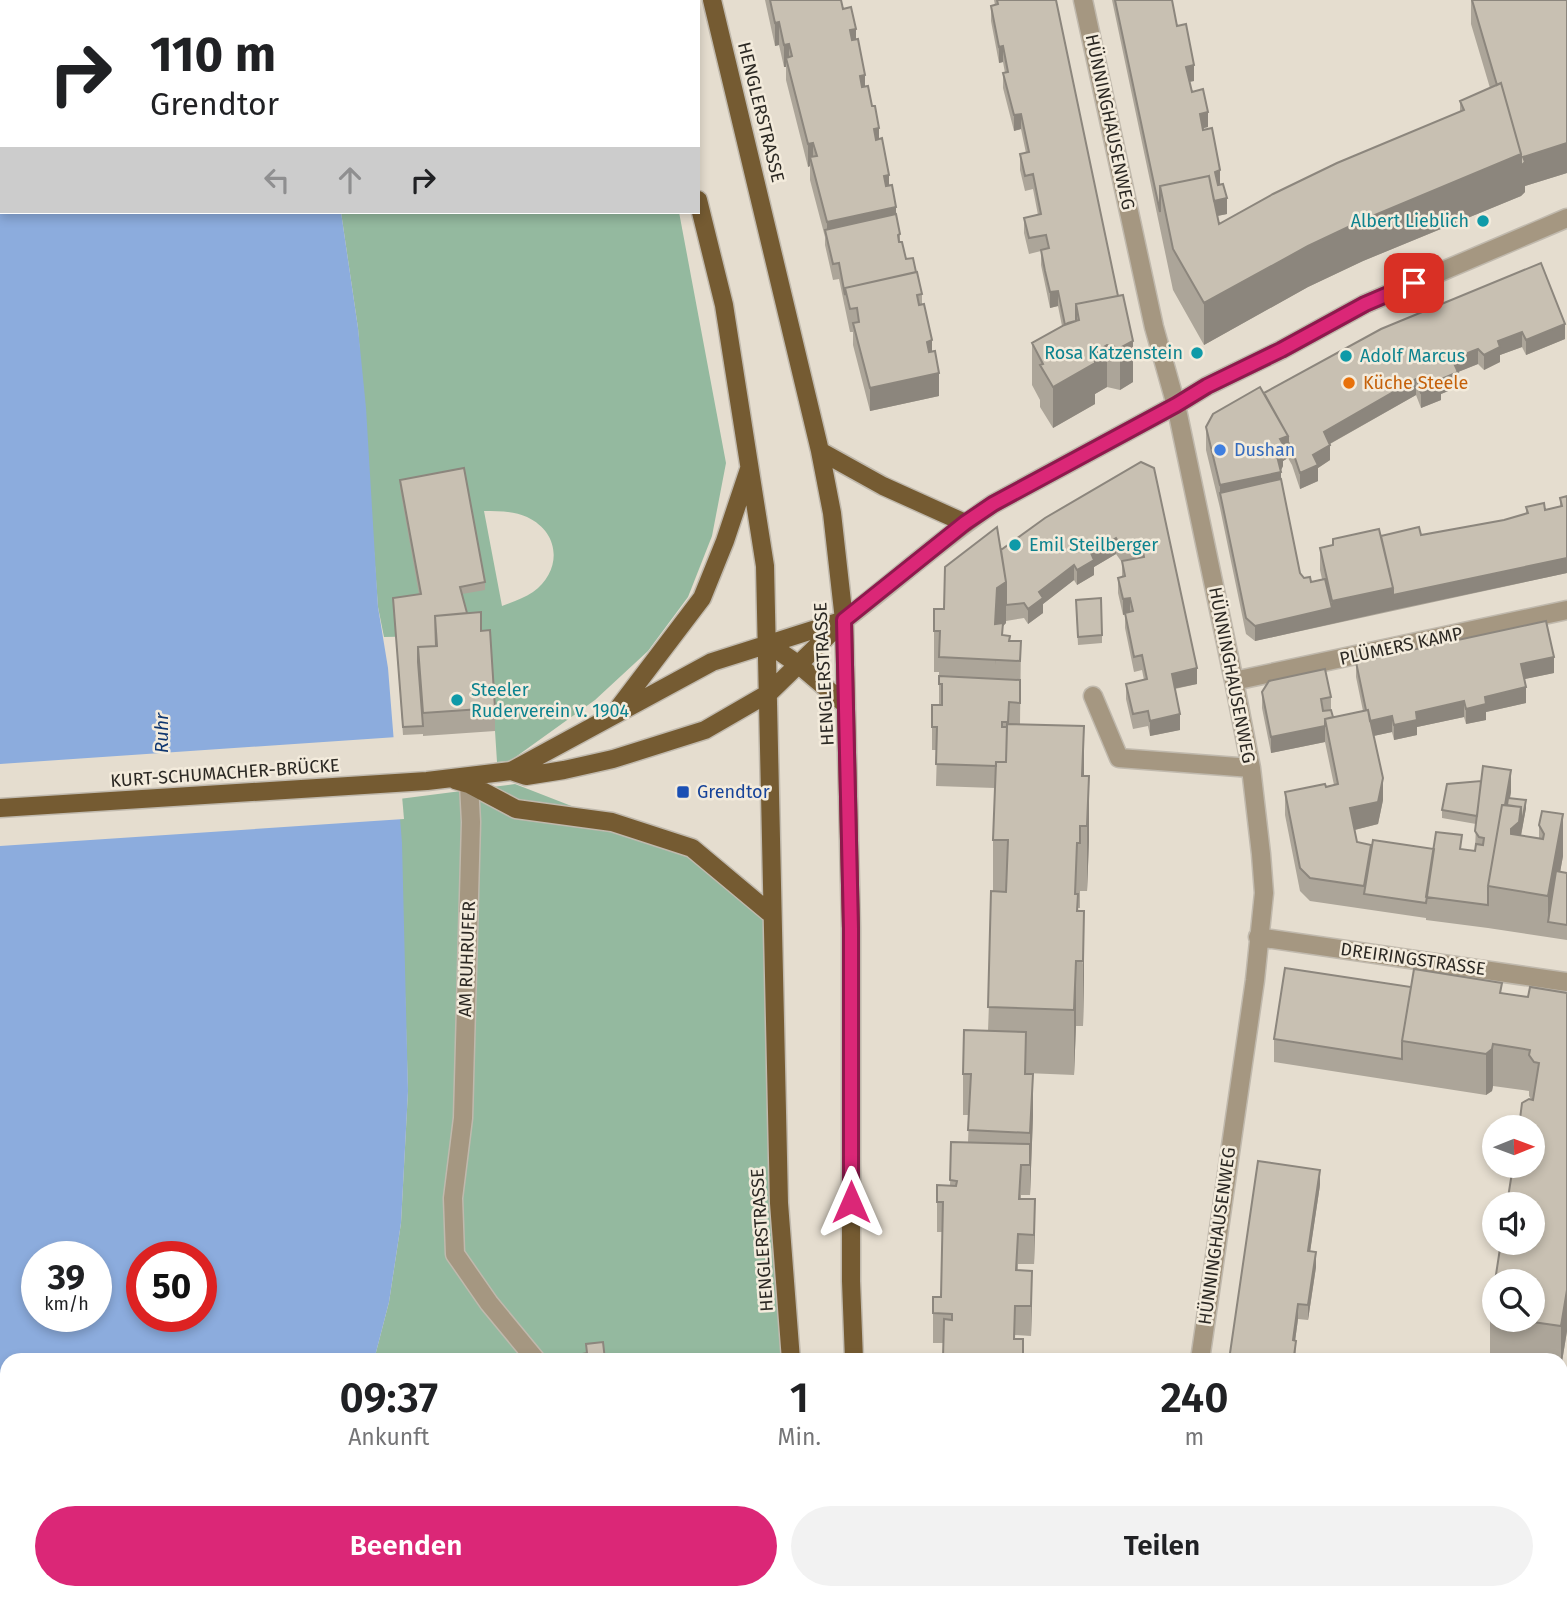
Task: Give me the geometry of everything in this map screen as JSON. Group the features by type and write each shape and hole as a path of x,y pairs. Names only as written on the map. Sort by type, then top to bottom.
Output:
{"main road":[{"name":"HENGLERSTRASSE","path":"712,0 820,451 832,513 844,620 851,929 851,1268 854,1353"},
{"name":"HENGLERSTRASSE","path":"700,208 724,305 765,566 779,1203 790,1353"},
{"path":"820,451 883,486 965,523"},
{"name":"KURT-SCHUMACHER-BRÜCKE","path":"616,712 702,598 725,541 750,466"},
{"name":"KURT-SCHUMACHER-BRÜCKE","path":"0,808 416,781 460,781 510,771 712,662 844,620"},
{"name":"KURT-SCHUMACHER-BRÜCKE","path":"510,771 526,776 613,759 705,730 769,693 844,620"},
{"path":"767,643 799,665 846,705"},
{"path":"460,781 516,809 612,822 692,848 771,914"}],"street":[{"name":"HÜNNINGHAUSENWEG","path":"1083,0 1154,327 1176,405 1234,681 1251,768 1264,893 1255,980 1201,1353"},
{"path":"844,620 965,523 993,504 1207,386 1281,350 1365,304 1567,218"},
{"name":"PLÜMERS KAMP","path":"1234,681 1567,610"},
{"path":"1093,696 1119,758 1251,768"},
{"name":"AM RUHRUFER","path":"460,781 471,822 462,1134 455,1168 453,1198 455,1254 489,1303 532,1353"},
{"name":"DREIRINGSTRASSE","path":"1258,937 1567,982"}],"green space":[{"path":"341,214 679,214 726,463 712,536 688,597 648,651 595,700 510,761 497,762 490,653 481,635 384,637 378,607 358,328","holes":["484,511 527,517 538,524 551,542 554,553 549,574 542,583 533,592 502,606"]},
{"path":"515,784 610,821 691,858 766,919 794,1353 376,1353 389,1302 401,1223 408,1091 399,799"}],"water":[{"name":"Ruhr","path":"0,214 341,214 358,328 366,408 378,607 388,668 402,843 408,1091 401,1223 389,1302 376,1353 0,1353"}],"pier":[{"path":"397,737 404,819 0,846 0,764"}],"building":[{"path":"770,0 841,0 843,9 851,7 856,29 850,30 852,40 858,39 865,75 860,76 862,87 868,86 872,106 875,106 879,128 874,129 876,140 882,138 889,175 884,176 886,186 892,185 896,207 827,222 810,157 817,156 813,143 808,144 786,58 792,56 789,44 784,45"},
{"path":"997,0 1056,0 1118,296 1076,304 1076,321 1065,325 1058,291 1050,292 1045,271 1041,250 1049,248 1046,235 1029,238 1024,218 1041,214 1033,174 1025,176 1020,154 1029,152 1021,114 1014,115 1003,73 1008,72 1003,46 999,47 991,6 998,4"},
{"path":"1115,0 1172,0 1177,26 1186,24 1194,65 1186,67 1192,92 1203,89 1208,112 1200,114 1203,130 1212,128 1220,170 1215,172 1218,185 1223,184 1227,198 1214,201 1209,176 1160,186 1160,212"},
{"path":"1472,0 1567,0 1567,143 1523,157 1525,162 1521,166 1521,154 1501,83 1497,85"},
{"path":"1501,83 1521,154 1363,220 1308,246 1204,303 1173,249 1160,186 1209,176 1219,224 1337,163 1464,110 1460,101"},
{"path":"896,214 899,242 902,242 906,259 913,258 916,272 845,288 845,295 839,263 833,264 825,230"},
{"path":"1541,263 1565,324 1526,340 1522,332 1498,341 1500,347 1484,355 1478,349 1452,359 1458,372 1439,380 1441,384 1421,393 1416,379 1324,432 1330,445 1313,455 1318,465 1300,473 1288,436 1264,393 1381,329"},
{"path":"917,272 922,294 917,295 919,305 924,304 932,340 927,342 929,352 935,351 939,373 870,388 853,323 859,322 857,308 850,309 845,288"},
{"path":"1123,295 1133,341 1120,348 1107,345 1094,353 1095,363 1053,387 1040,365 1043,364 1032,343 1068,323 1079,320 1076,304"},
{"path":"1260,387 1288,436 1280,439 1283,444 1277,456 1281,472 1220,485 1206,427 1213,414"},
{"path":"1141,462 1154,468 1197,668 1172,674 1180,714 1150,721 1148,711 1133,714 1126,684 1147,679 1142,655 1134,657 1125,613 1133,611 1130,598 1123,599 1118,578 1125,576 1122,561 1144,557 1141,542 1121,546 1116,538 1091,553 1094,560 1077,570 1074,565 1039,592 1043,598 1028,609 1024,603 1006,605 1001,550 1045,518"},
{"path":"464,468 485,582 460,587 467,613 435,616 436,646 418,647 423,726 403,727 393,598 421,594 400,480"},
{"path":"1281,479 1300,573 1304,578 1310,577 1311,582 1325,579 1332,608 1255,626 1246,618 1220,493"},
{"path":"1567,496 1567,558 1393,595 1381,536 1419,527 1421,535 1504,520 1528,513 1526,507 1544,503 1545,510 1562,506 1560,498"},
{"path":"997,527 1006,582 997,588 995,624 1003,623 1002,635 1010,636 1009,641 1021,641 1020,661 939,657 940,631 934,631 934,609 944,609 945,567"},
{"path":"1379,529 1393,588 1332,601 1320,548 1333,545 1333,539"},
{"path":"1101,598 1102,635 1078,637 1076,600"},
{"name":"Steeler Ruderverein v. 1904","path":"481,612 481,631 490,630 495,708 423,713 418,647 437,646 435,616"},
{"path":"1546,621 1554,657 1521,664 1526,687 1485,697 1486,704 1466,709 1464,701 1416,712 1417,720 1394,725 1392,716 1370,721 1356,662"},
{"path":"1325,669 1331,697 1321,699 1323,711 1331,710 1333,717 1325,719 1325,726 1271,737 1262,692 1269,681"},
{"path":"939,676 1020,680 1020,703 1009,702 1008,722 1002,722 1002,727 1007,727 1006,762 996,762 996,766 936,764 937,727 932,727 932,705 942,705 942,684 939,684"},
{"path":"1368,710 1383,778 1378,802 1350,808 1357,842 1371,845 1364,886 1310,878 1300,868 1285,792 1338,784 1325,719"},
{"path":"1007,724 1084,726 1082,776 1089,776 1087,826 1080,826 1080,843 1077,843 1075,894 1078,894 1077,911 1084,911 1083,961 1076,961 1074,1010 988,1007 991,891 1006,892 1008,840 993,840 996,762 1006,762"},
{"path":"1483,766 1511,770 1488,886 1488,905 1426,897 1436,832 1462,835 1460,849 1475,851 1476,844 1483,845 1484,838 1479,837 1475,831"},
{"path":"1481,781 1477,816 1442,810 1447,784"},
{"path":"1508,798 1526,800 1521,827 1521,807 1507,805"},
{"path":"1502,805 1521,807 1519,822 1511,829 1511,834 1543,839 1544,834 1539,825 1542,811 1563,814 1548,896 1488,886"},
{"path":"1373,840 1434,849 1426,903 1364,894"},
{"path":"1556,871 1567,873 1567,925 1548,922"},
{"path":"1285,968 1411,987 1402,1041 1402,1059 1274,1039"},
{"path":"1414,969 1502,983 1500,993 1528,997 1530,987 1567,993 1567,1290 1561,1326 1545,1324 1545,1269 1497,1269 1499,1255 1545,1255 1545,1192 1509,1192 1511,1178 1545,1178 1545,1115 1520,1115 1522,1103 1533,1100 1539,1063 1534,1062 1529,1055 1530,1050 1493,1044 1486,1054 1402,1041"},
{"path":"964,1030 1026,1032 1025,1074 1033,1074 1030,1133 968,1130 971,1074 963,1074"},
{"path":"951,1142 1030,1144 1030,1165 1021,1165 1019,1199 1035,1199 1034,1235 1018,1234 1016,1270 1032,1271 1031,1306 1015,1306 1014,1339 1023,1339 1023,1353 943,1353 944,1319 952,1320 952,1314 933,1313 933,1297 941,1297 943,1202 937,1202 937,1185 956,1186 957,1181 950,1180"},
{"path":"1258,1161 1320,1170 1308,1251 1316,1252 1308,1305 1298,1304 1293,1340 1296,1341 1294,1353 1230,1353"},
{"path":"603,1342 604,1353 587,1353 586,1344"}],"place":[{"name":"Albert Lieblich","path":"1483,221"},
{"name":"Rosa Katzenstein","path":"1197,353"},
{"name":"Adolf Marcus","path":"1346,356"},
{"name":"Küche Steele","path":"1349,383"},
{"name":"Dushan","path":"1220,450"},
{"name":"Emil Steilberger","path":"1015,545"},
{"name":"Steeler Ruderverein v. 1904","path":"457,700"},
{"name":"Grendtor","path":"683,792"}],"route":[{"path":"851,1202 851,929 844,620 965,523 993,504 1207,386 1281,350 1365,304 1414,283"}]}
